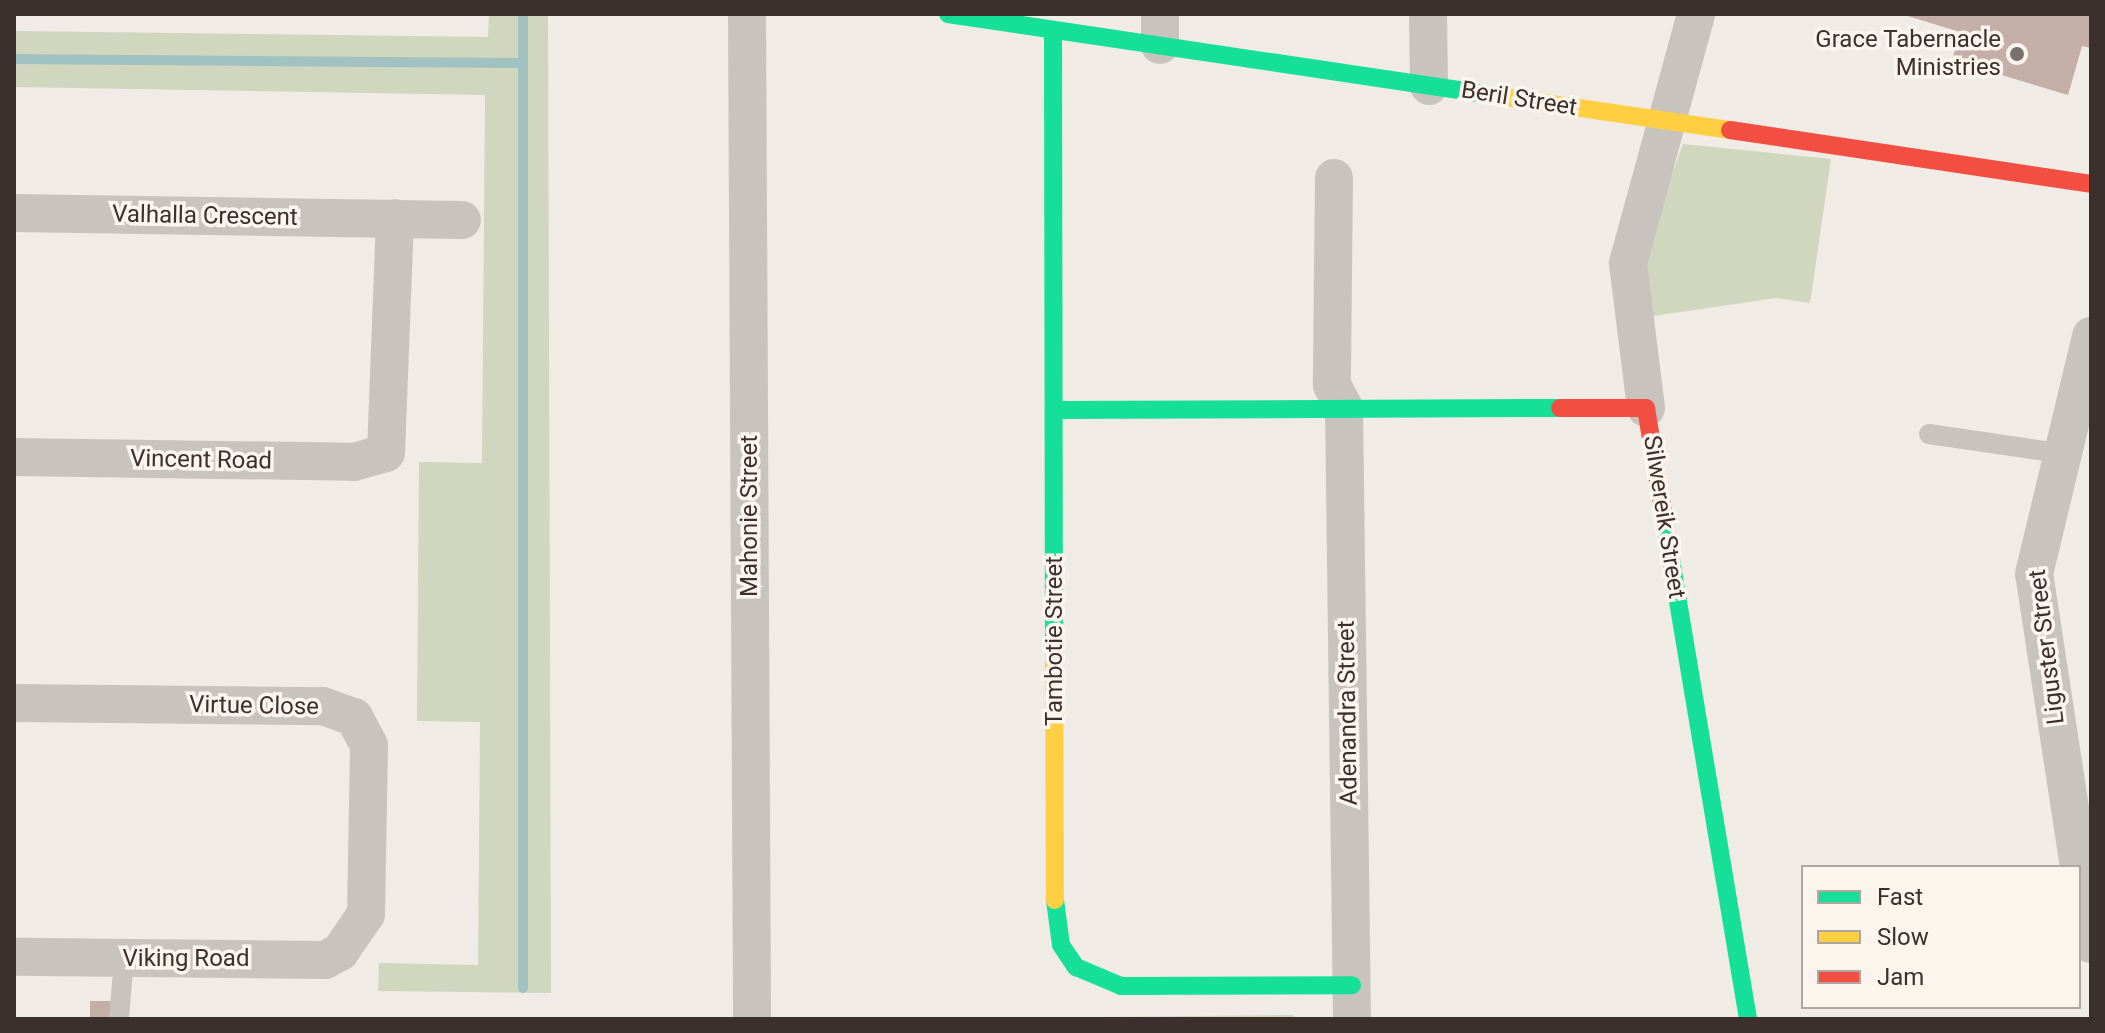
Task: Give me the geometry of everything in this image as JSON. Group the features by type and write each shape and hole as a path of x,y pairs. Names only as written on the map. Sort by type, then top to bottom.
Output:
{"street":[{"name":"Mahonie Street","path":"747,14 752,1019"},
{"name":"Beril Street","path":"948,14 1053,30 1160,30 1429,86 2091,184"},
{"path":"1428,14 1429,86"},
{"path":"1646,408 1628,263 1696,14"},
{"name":"Tambotie Street","path":"1053,30 1055,924 1061,945 1076,967 1121,986 1352,1002"},
{"name":"Adenandra Street","path":"1334,178 1332,385 1344,408 1352,1002"},
{"name":"Valhalla Crescent","path":"14,213 462,220"},
{"name":"Vincent Road","path":"14,457 354,462 386,453 395,218"},
{"name":"Liguster Street","path":"2079,865 2034,574 2060,453 2091,336"},
{"name":"Silwereik Street","path":"1055,410 1646,408 1748,1019"},
{"name":"Virtue Close","path":"14,703 323,706 354,717 369,745 366,914 352,942"},
{"name":"Liguster Street","path":"2081,881 2091,944"},
{"name":"Viking Road","path":"14,957 325,960 352,942"}],"lane":[{"path":"1929,434 2060,453"},
{"path":"119,1019 124,958"}],"green space":[{"path":"489,14 548,14 551,993 378,991 379,963 478,965 480,722 417,721 419,462 482,463 485,95 14,87 14,31 488,37"},
{"path":"1683,144 1831,159 1810,303 1776,298 1646,317 1639,265"},
{"path":"1292,1015 1299,1019 906,1019"}],"building":[{"name":"Grace Tabernacle Ministries","path":"1901,14 2091,14 2091,48 2082,46 2068,95 1952,60 1960,32"},
{"path":"90,1001 113,1001 113,1019 90,1019"}],"waterway":[{"path":"523,14 523,988"},
{"path":"14,59 523,63"}],"traffic: fast":[{"path":"948,14 1492,95"},
{"path":"1053,30 1054,648"},
{"path":"1055,410 1560,408"},
{"path":"1663,512 1748,1019"},
{"path":"1055,900 1061,945 1076,967 1121,986 1352,985"}],"traffic: slow":[{"path":"1492,95 1730,130"},
{"path":"1054,648 1055,900"}],"traffic: jam":[{"path":"1730,130 2091,184"},
{"path":"1560,408 1646,408 1663,512"}],"place":[{"name":"Grace Tabernacle Ministries","path":"2017,54"}]}
